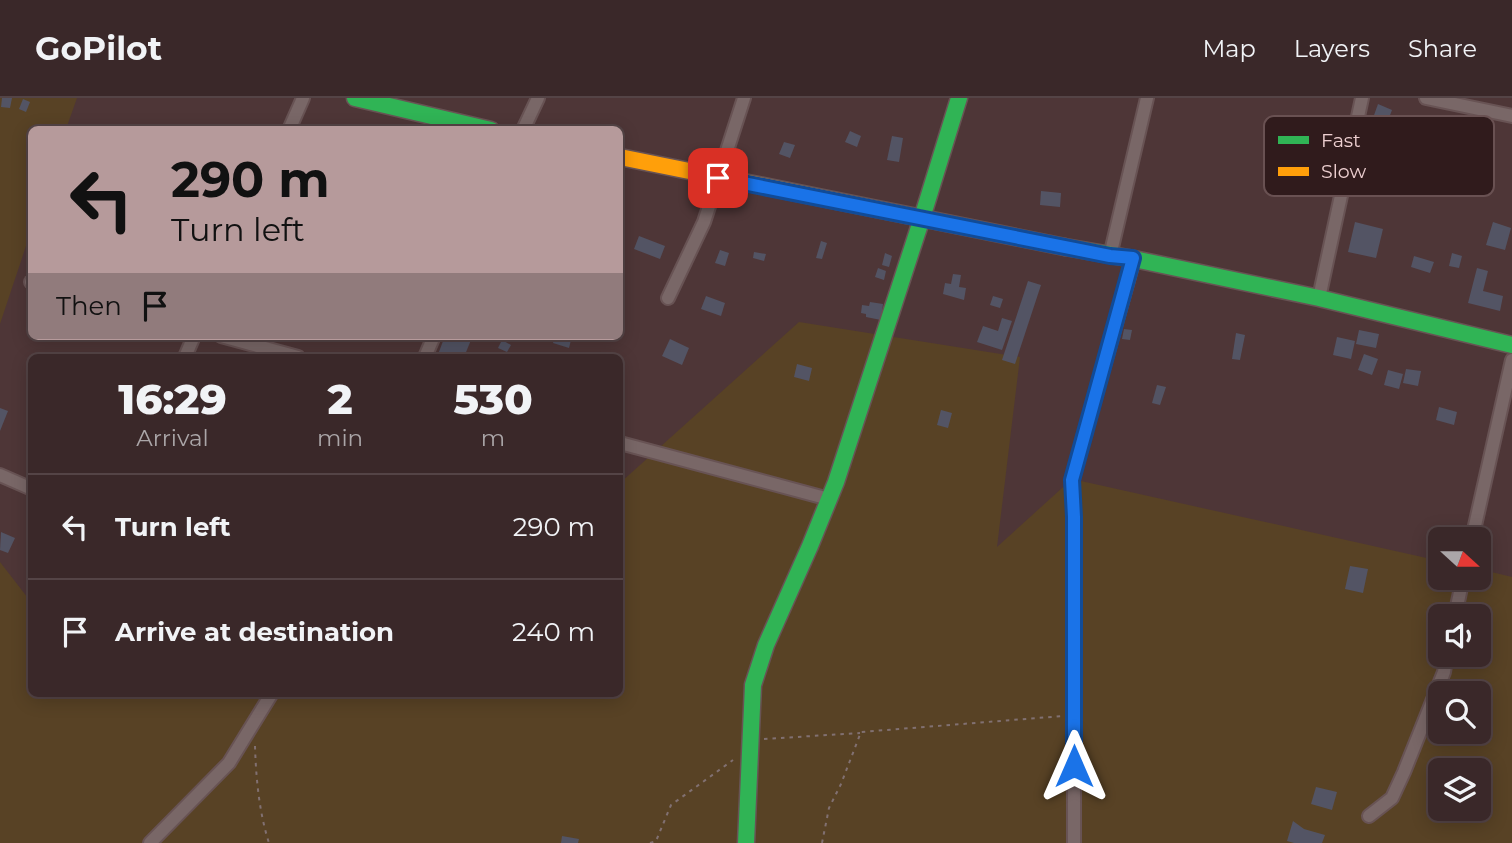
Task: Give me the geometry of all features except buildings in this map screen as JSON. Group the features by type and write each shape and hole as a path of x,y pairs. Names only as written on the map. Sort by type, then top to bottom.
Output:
{"main road":[{"path":"355,98 474,126"},
{"path":"746,843 753,685 766,645 830,499 959,98"},
{"path":"623,158 1110,256 1133,258 1319,298 1512,345"}],"street":[{"path":"291,126 303,98"},
{"path":"525,126 538,98"},
{"path":"668,298 704,222 744,98"},
{"path":"1110,256 1147,98"},
{"path":"1358,116 1362,98"},
{"path":"1426,98 1512,116"},
{"path":"1319,298 1341,196"},
{"path":"1074,843 1072,480 1133,258"},
{"path":"236,340 287,354"},
{"path":"1475,527 1512,360"},
{"path":"623,444 830,499"},
{"path":"0,475 28,487"},
{"path":"1369,816 1392,798 1445,667"},
{"path":"150,843 229,763 269,697"}],"path":[{"path":"822,843 829,808 861,732 1074,715"},
{"path":"255,720 256,764 264,826 269,843"}],"shaded area":[{"path":"0,98 77,98 67,126 28,126 28,240 0,324"},
{"path":"799,322 1020,357 997,547 1072,479 1428,558 1428,590 1491,590 1491,572 1512,577 1512,843 0,843 0,562 28,598 28,697 623,697 623,480"}],"traffic: fast":[{"path":"355,98 474,126"},
{"path":"746,843 753,685 766,645 836,482 959,98"},
{"path":"1065,247 1319,298 1512,345"}],"traffic: slow":[{"path":"623,158 1065,247"}],"route":[{"path":"718,178 1110,256 1133,258 1072,480 1074,766"}]}
